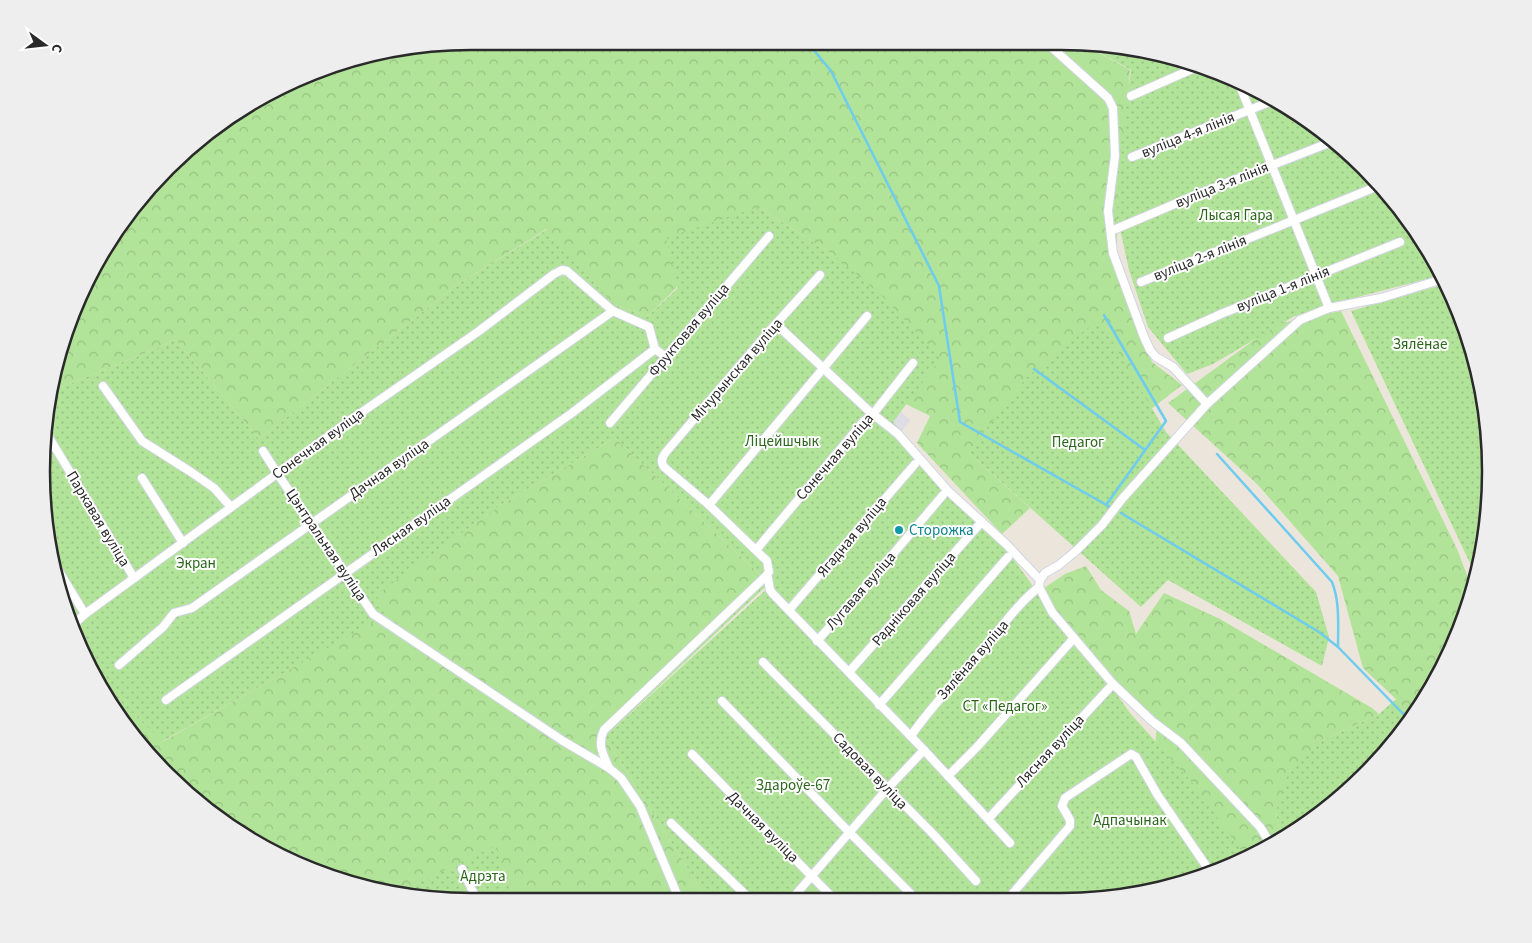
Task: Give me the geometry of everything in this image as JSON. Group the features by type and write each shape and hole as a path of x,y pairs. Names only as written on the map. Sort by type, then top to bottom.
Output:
{"street":[{"path":"1056,50 1108,98 1113,108 1115,156 1108,211 1113,253 1144,337 1150,350 1156,357 1173,367 1207,404"},
{"path":"1131,96 1189,70"},
{"path":"1242,91 1329,308"},
{"name":"вуліца 4-я лінія","path":"1132,157 1266,103"},
{"name":"вуліца 3-я лінія","path":"1111,231 1196,195 1325,144"},
{"name":"вуліца 2-я лінія","path":"1141,282 1371,188"},
{"name":"Фруктовая вуліца","path":"610,423 769,236"},
{"name":"вуліца 1-я лінія","path":"1168,338 1400,242"},
{"name":"Сонечная вуліца","path":"77,621 231,507 479,330 554,274 562,270 567,272 613,311"},
{"name":"Мічурынская вуліца","path":"709,505 664,467 662,460 666,452 820,275"},
{"name":"Зялёная вуліца","path":"911,736 936,701 980,653 1039,583 1045,573 1077,550 1102,525 1122,499 1207,404 1300,320 1329,308 1381,298 1437,281"},
{"path":"613,311 649,327 655,349 666,357"},
{"name":"Дачная вуліца","path":"119,665 163,627 174,613 192,608 613,311"},
{"path":"676,893 640,806 621,778 609,768 600,747 600,738 604,730 769,572 767,561 709,505 867,316"},
{"path":"776,324 823,369 898,434 948,491 1007,545 1039,583 1052,612 1113,684 1152,721 1181,743 1260,827 1268,839"},
{"name":"Лясная вуліца","path":"166,700 572,413 655,349"},
{"name":"Сонечная вуліца","path":"756,550 863,422 873,414 913,363"},
{"path":"104,386 142,441 214,488 231,507"},
{"name":"Паркавая вуліца","path":"51,441 134,578"},
{"name":"Цэнтральная вуліца","path":"263,451 373,614 563,740 609,768"},
{"name":"Ягадная вуліца","path":"789,610 915,464"},
{"path":"142,478 183,543"},
{"name":"Лугавая вуліца","path":"817,641 855,599 942,495"},
{"name":"Радніковая вуліца","path":"849,672 978,526"},
{"path":"879,705 1008,557"},
{"path":"764,578 768,578 770,590 817,641 911,736 989,818 1010,843"},
{"path":"63,579 85,614"},
{"path":"948,776 977,748 1074,638"},
{"name":"Садовая вуліца","path":"763,662 933,834 976,881"},
{"name":"Лясная вуліца","path":"989,818 1113,684"},
{"path":"722,701 850,834 910,893"},
{"path":"797,893 924,750"},
{"name":"Дачная вуліца","path":"692,754 828,893"},
{"path":"1012,893 1070,826 1070,820 1062,806 1065,798 1091,780 1107,772 1130,754 1136,757 1157,794 1207,867"},
{"path":"671,823 743,893"},
{"path":"462,869 474,893"}],"shaded area":[{"path":"900,411 910,420 901,432 892,422"}],"green space":[{"path":"472,50 1088,51 1098,52 1130,70 1115,264 1152,362 1182,385 1150,410 968,452 1030,508 1002,534 917,443 930,416 906,404 940,358 835,256 758,207 647,317 611,302 547,229 458,284 259,439 176,340 58,389 72,336 93,285 121,237 173,173 215,137 261,106 285,93 336,72 389,58 444,51"},
{"name":"Лысая Гара","path":"1099,52 1143,58 1196,72 1247,93 1295,121 1359,173 1395,215 1411,237 1435,277 1323,306 1293,317 1213,364 1187,374 1148,327 1129,270 1117,215 1120,153 1131,70"},
{"path":"758,207 835,256 883,297 941,358 893,422 1012,557 1071,642 1113,689 1130,713 1191,781 1242,852 1196,871 1170,879 1143,885 1088,892 703,893 605,737 771,585 615,438 505,502 376,595 388,614 163,741 117,699 93,658 82,633 64,581 58,554 51,499 50,472 51,444 58,389 176,340 259,439 458,284 548,229 611,302 647,317 678,288 666,238"},
{"name":"Зялёнае","path":"1439,286 1460,336 1468,362 1478,416 1481,444 1481,499 1471,566 1351,311"},
{"path":"1341,311 1457,549 1468,579 1460,607 1439,658 1407,712 1363,668 1338,576 1257,484 1168,403 1276,324"},
{"name":"Педагог","path":"1099,319 1166,432 1316,592 1329,637 1322,666 1168,580 1141,607 968,452 1027,377"},
{"path":"615,438 771,585 763,589 605,737 703,893 514,893 495,847 408,888 362,879 336,871 285,850 237,822 215,806 173,770 137,728 116,699 164,741 387,614 375,595 505,502"},
{"path":"1086,566 1101,590 1129,611 1136,634 1164,593 1220,619 1372,708 1379,714 1321,741 1276,812 1280,832 1233,856 1155,748 1157,724 1072,641 1044,588 1065,574"},
{"path":"1396,699 1407,712 1359,770 1317,806 1280,832 1276,812 1288,774 1321,741 1379,714"},
{"name":"Адрэта","path":"495,846 514,893 444,892 408,888"}],"waterway":[{"path":"814,50 831,71 939,286 960,422 1110,507"},
{"path":"1104,315 1166,421 1106,505"},
{"path":"1034,369 1145,450"},
{"path":"1217,454 1332,582 1337,606 1338,647"},
{"path":"1121,513 1319,632 1338,647 1404,715"}],"place":[{"name":"Сторожка","path":"899,530"}],"park label":[{"name":"Ліцейшчык","path":"782,441"},
{"name":"Экран","path":"196,563"},
{"name":"СТ «Педагог»","path":"1005,706"},
{"name":"Здароўе-67","path":"793,785"},
{"name":"Адпачынак","path":"1130,820"}]}
